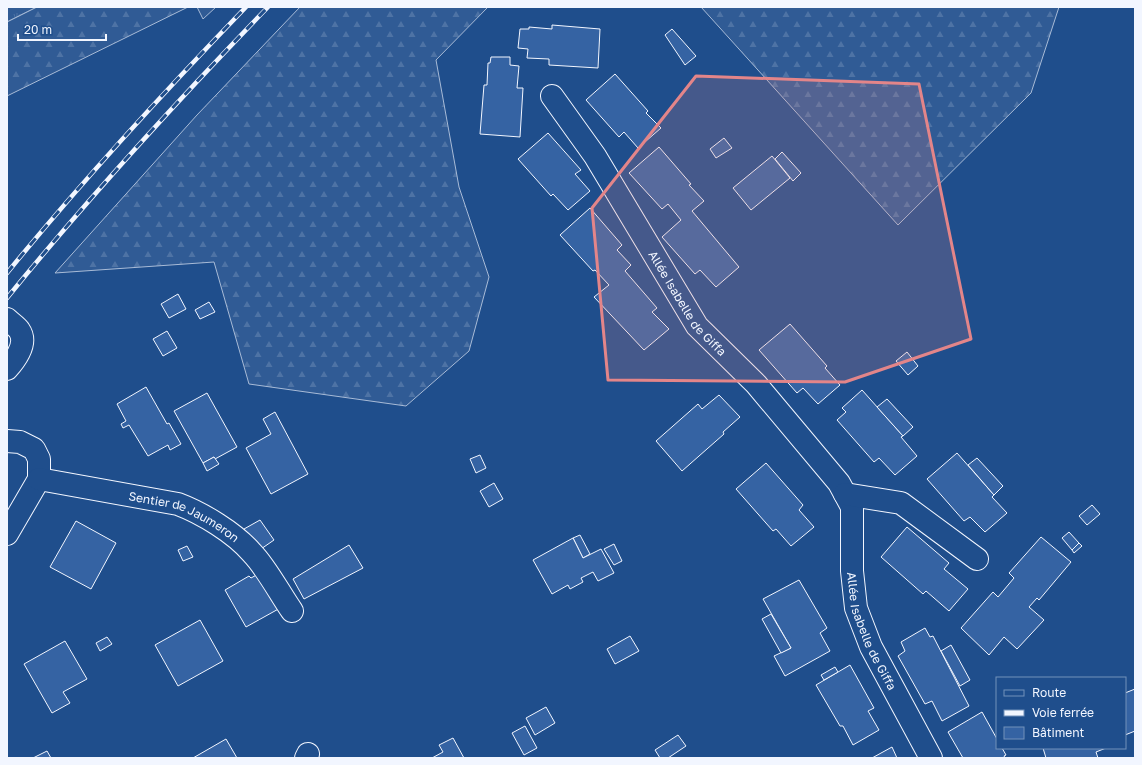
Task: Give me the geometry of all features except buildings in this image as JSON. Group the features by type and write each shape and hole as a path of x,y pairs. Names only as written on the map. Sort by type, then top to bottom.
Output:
{"street":[{"name":"Allée Isabelle de Giffa","path":"552,96 595,156 697,326 756,384 839,483 852,507 852,571 856,608 871,647 931,758"},
{"path":"7,319 19,330 23,342 16,359 7,370"},
{"path":"7,441 20,442 34,449 39,459 39,479 7,534"},
{"name":"Sentier de Jaumeron","path":"39,479 178,504 194,510 228,533 252,553 292,611"},
{"path":"845,494 901,503 977,559"}],"highlighted area":[{"path":"696,76 919,84 971,339 845,382 608,380 592,208"}],"green space":[{"path":"7,7 37,7 7,22"},
{"path":"37,7 188,7 7,96 7,22"},
{"path":"197,7 216,7 203,19"},
{"path":"300,7 488,7 436,60 459,187 489,277 469,351 406,406 249,384 214,262 55,273 197,115"},
{"path":"701,7 1059,7 1031,93 898,225"}],"railway":[{"path":"7,273 64,205 124,138 246,7"},
{"path":"7,298 38,260 134,150 268,7"}]}
